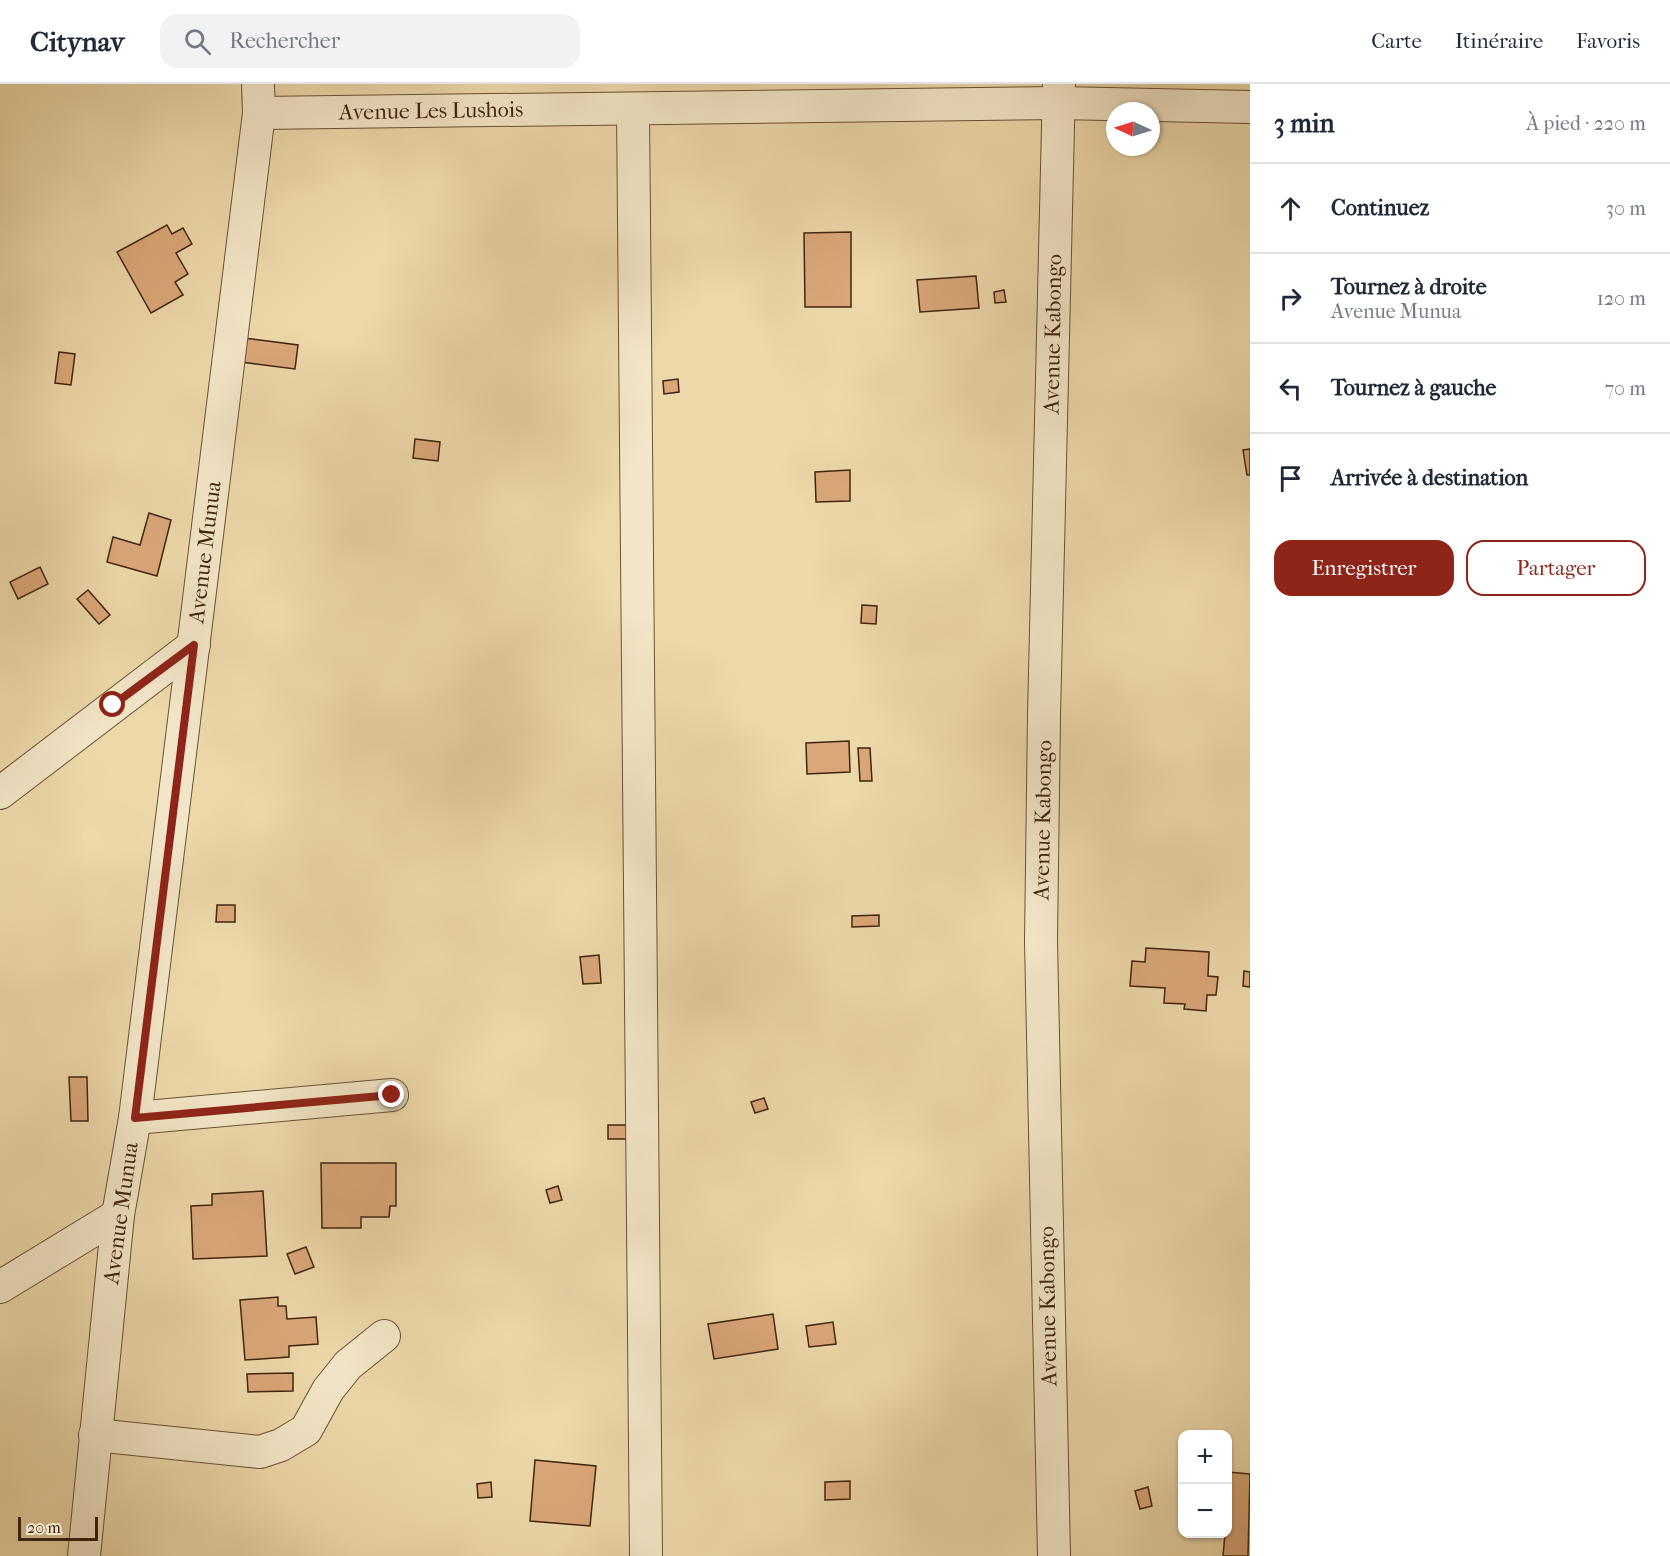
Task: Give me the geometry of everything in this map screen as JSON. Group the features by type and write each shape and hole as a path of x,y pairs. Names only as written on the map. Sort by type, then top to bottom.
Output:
{"street":[{"name":"Avenue Les Lushois","path":"259,98 633,109 1059,94 1250,107"},
{"name":"Avenue Kabongo","path":"1054,1556 1041,941 1044,714 1059,94"},
{"name":"Avenue Munua","path":"84,1556 118,1215 135,1118 259,98"},
{"path":"633,109 646,1556"},
{"path":"0,793 194,645"},
{"path":"135,1118 392,1095"},
{"path":"0,1287 118,1215"},
{"path":"95,1435 260,1452 281,1445 306,1430 328,1390 348,1365 384,1336"}],"building":[{"path":"167,225 172,234 183,228 192,244 176,253 188,274 175,282 183,295 151,313 117,252"},
{"path":"851,232 851,307 805,307 804,233"},
{"path":"976,276 979,308 920,312 917,280"},
{"path":"1004,290 1006,302 995,303 994,292"},
{"path":"244,338 298,345 295,369 241,362"},
{"path":"59,352 75,354 71,385 55,383"},
{"path":"678,379 679,392 664,394 663,381"},
{"path":"415,439 440,442 438,461 413,458"},
{"path":"1250,449 1250,475 1247,475 1243,450"},
{"path":"850,470 850,501 816,502 815,472"},
{"path":"149,513 171,520 157,576 107,562 113,537 140,545"},
{"path":"40,567 48,584 18,599 10,582"},
{"path":"88,590 110,615 99,624 77,599"},
{"path":"862,605 877,606 876,624 861,623"},
{"path":"849,741 850,772 807,774 806,743"},
{"path":"858,748 870,748 872,781 860,781"},
{"path":"217,905 235,905 235,922 216,922"},
{"path":"879,915 879,926 852,927 852,916"},
{"path":"1146,948 1209,952 1208,976 1218,977 1216,995 1207,995 1206,1011 1184,1009 1185,1004 1164,1003 1165,988 1130,986 1132,961 1145,962"},
{"path":"599,955 601,983 583,984 580,957"},
{"path":"1244,971 1250,972 1250,987 1243,986"},
{"path":"69,1077 87,1077 88,1121 71,1121"},
{"path":"764,1098 768,1109 755,1113 751,1102"},
{"path":"608,1125 627,1125 627,1139 608,1139"},
{"path":"321,1163 396,1163 396,1206 390,1206 389,1217 361,1217 361,1228 322,1228"},
{"path":"558,1186 562,1200 550,1203 546,1190"},
{"path":"263,1191 267,1256 193,1259 191,1206 212,1205 212,1194"},
{"path":"306,1247 314,1267 295,1274 287,1254"},
{"path":"278,1297 278,1306 286,1306 287,1319 316,1317 318,1344 289,1346 289,1357 245,1360 240,1300"},
{"path":"773,1314 778,1349 714,1359 708,1324"},
{"path":"833,1322 836,1344 809,1347 806,1326"},
{"path":"293,1373 293,1391 248,1392 247,1374"},
{"path":"535,1460 596,1466 590,1526 530,1521"},
{"path":"1232,1472 1250,1474 1248,1556 1223,1556 1225,1538 1232,1538"},
{"path":"850,1481 850,1499 825,1500 825,1482"},
{"path":"491,1482 492,1497 478,1498 477,1484"},
{"path":"1148,1487 1152,1506 1140,1509 1135,1491"}],"route":[{"path":"113,705 194,645 135,1118 392,1095"}]}
